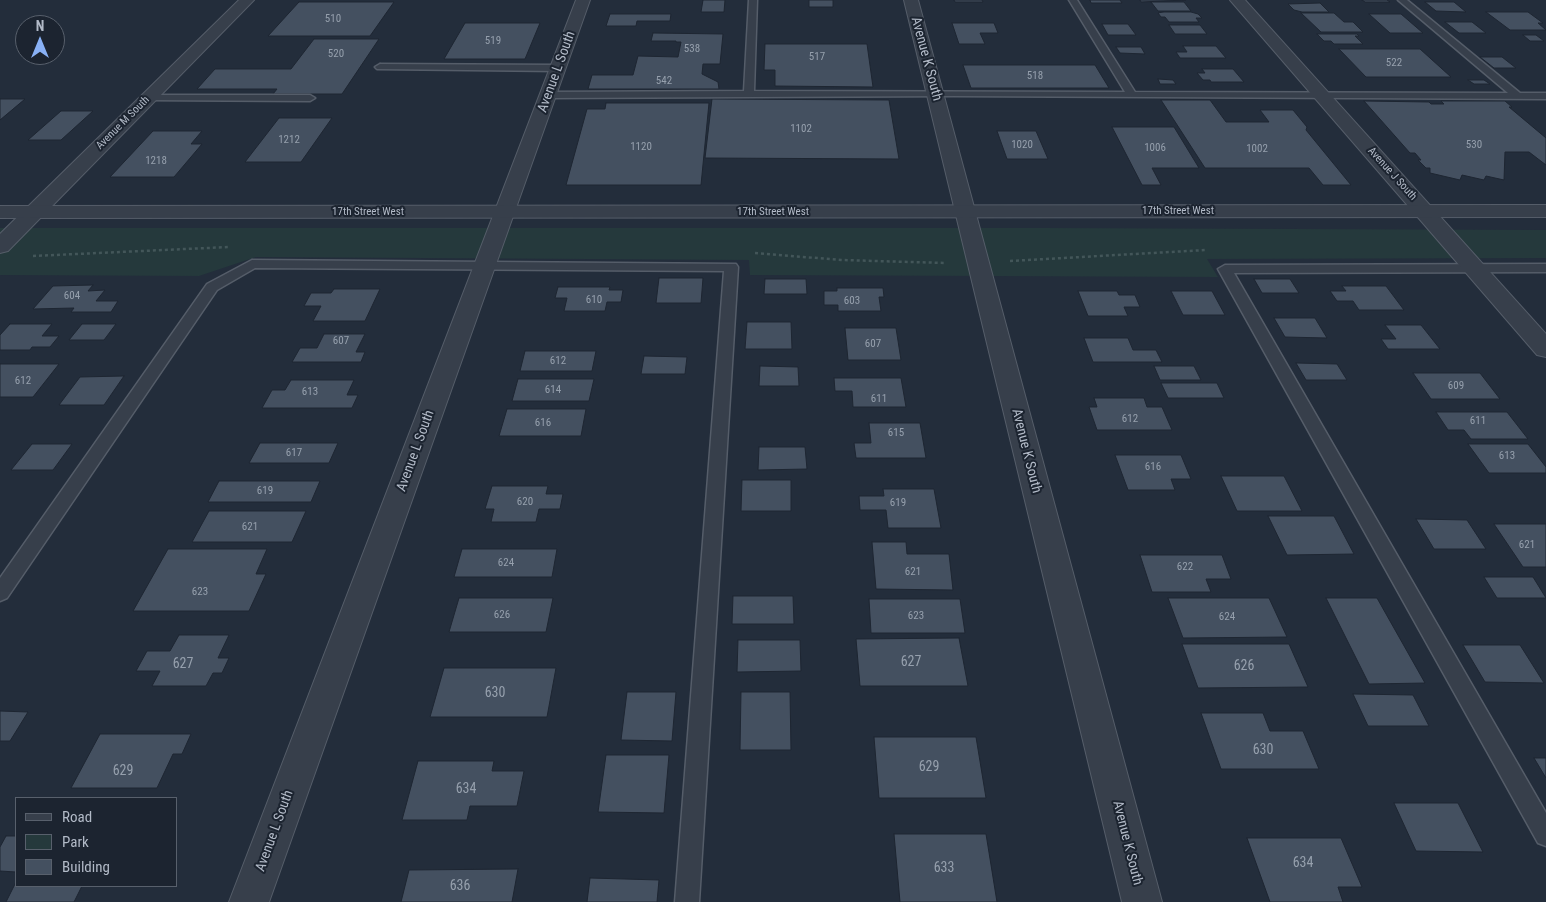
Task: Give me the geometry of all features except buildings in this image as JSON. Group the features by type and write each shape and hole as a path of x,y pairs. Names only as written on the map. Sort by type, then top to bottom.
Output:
{"street":[{"name":"Avenue M South","path":"0,246 247,0"},
{"name":"Avenue L South","path":"248,902 584,0"},
{"name":"Avenue K South","path":"910,0 1142,902"},
{"name":"Avenue J South","path":"1237,0 1546,349"},
{"name":"17th Street West","path":"0,212 1546,211"}],"lane":[{"path":"749,94 753,0"},
{"path":"1073,0 1132,95"},
{"path":"1402,0 1518,96"},
{"path":"380,67 559,68"},
{"path":"549,95 935,93 1546,96"},
{"path":"148,98 310,98"},
{"path":"0,593 212,287 252,264 485,267 731,267 688,902"},
{"path":"1546,268 1225,270 1546,835"}],"path":[{"path":"30,256 232,246"},
{"path":"749,252 841,260 978,262 1214,250"}],"green space":[{"path":"0,228 1546,230 1546,258 1207,259 1218,277 750,275 749,260 256,257 199,276 0,275"}]}
